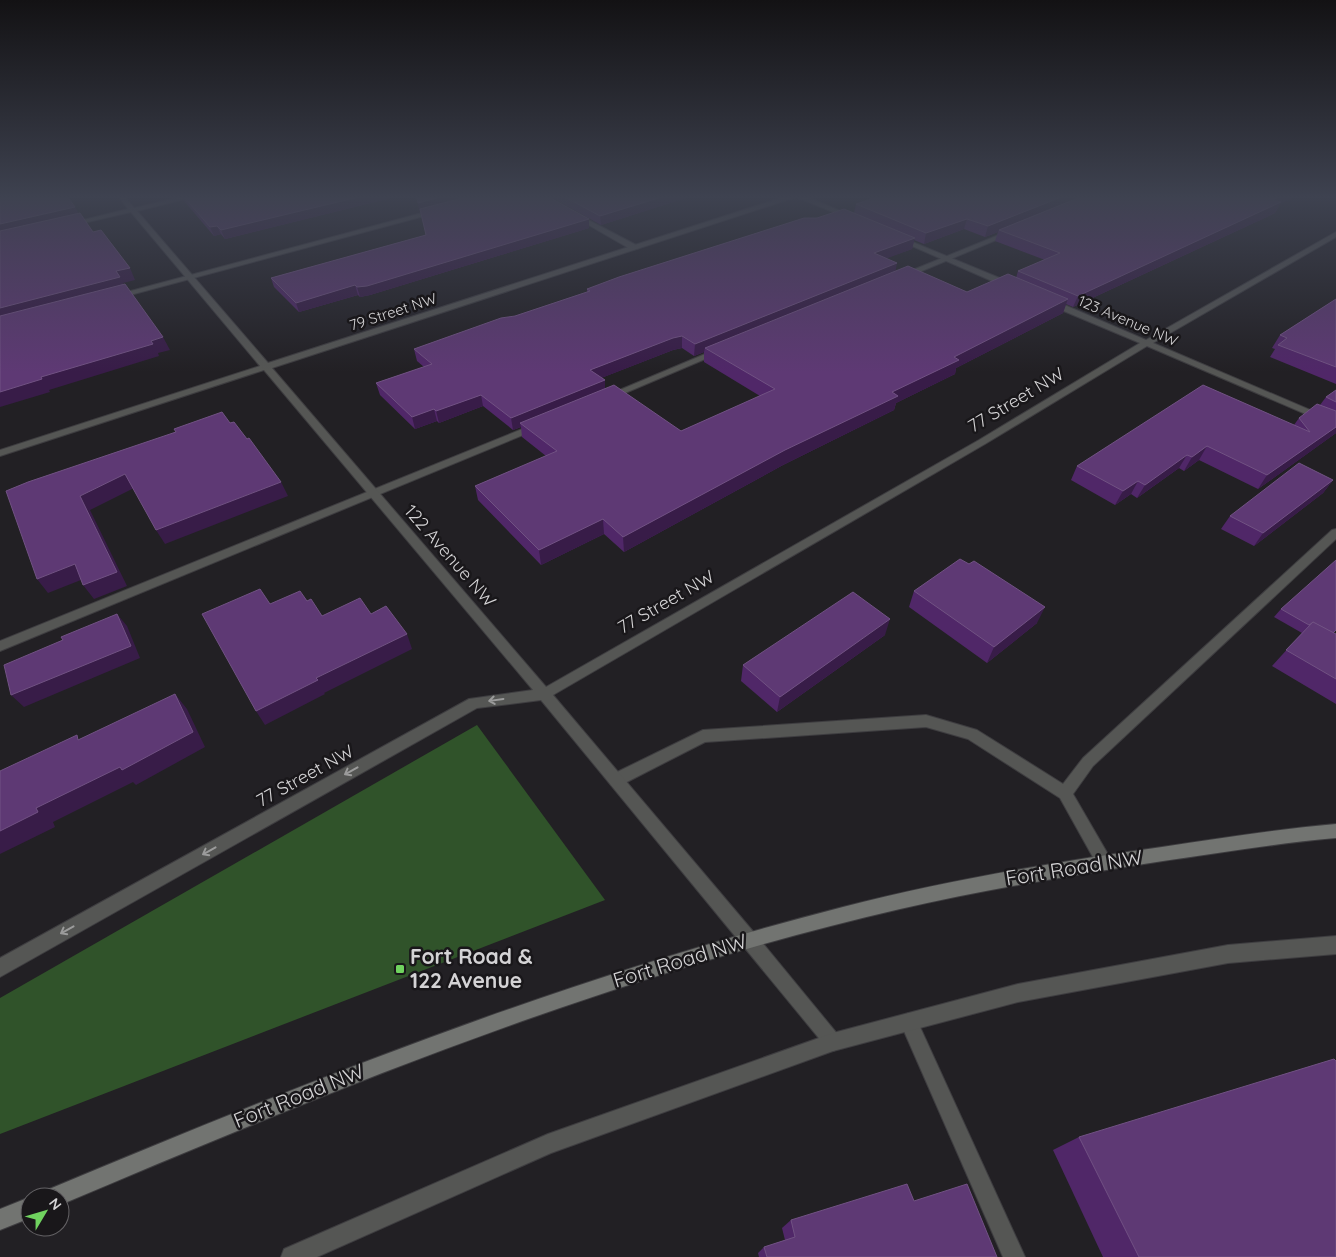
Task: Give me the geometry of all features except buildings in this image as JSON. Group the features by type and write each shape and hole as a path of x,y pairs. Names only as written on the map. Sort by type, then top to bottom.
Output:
{"street":[{"name":"122 Avenue NW","path":"170,255 544,694 833,1042"},
{"path":"104,299 273,255"},
{"name":"79 Street NW","path":"0,453 615,255"},
{"path":"938,255 1019,289"},
{"path":"893,280 954,255"},
{"name":"77 Street NW","path":"0,968 474,703 544,694 982,442 1146,343 1300,255"},
{"name":"123 Avenue NW","path":"1037,297 1336,424"},
{"path":"602,400 731,347"},
{"path":"0,646 547,422"},
{"path":"1065,792 1088,762 1336,533"},
{"path":"616,780 703,736 926,721 972,734 1065,792 1105,863"},
{"name":"Fort Road NW","path":"70,1190 373,1066 564,997 845,914 977,884 1301,834 1336,831"},
{"path":"292,1257 548,1144 833,1042 1018,993 1228,954 1336,945"},
{"path":"909,1022 1014,1257"},
{"path":"0,1220 20,1211"}],"green space":[{"path":"477,725 605,900 0,1134 0,998"}],"place":[{"name":"Fort Road & 122 Avenue","path":"400,969"}]}
